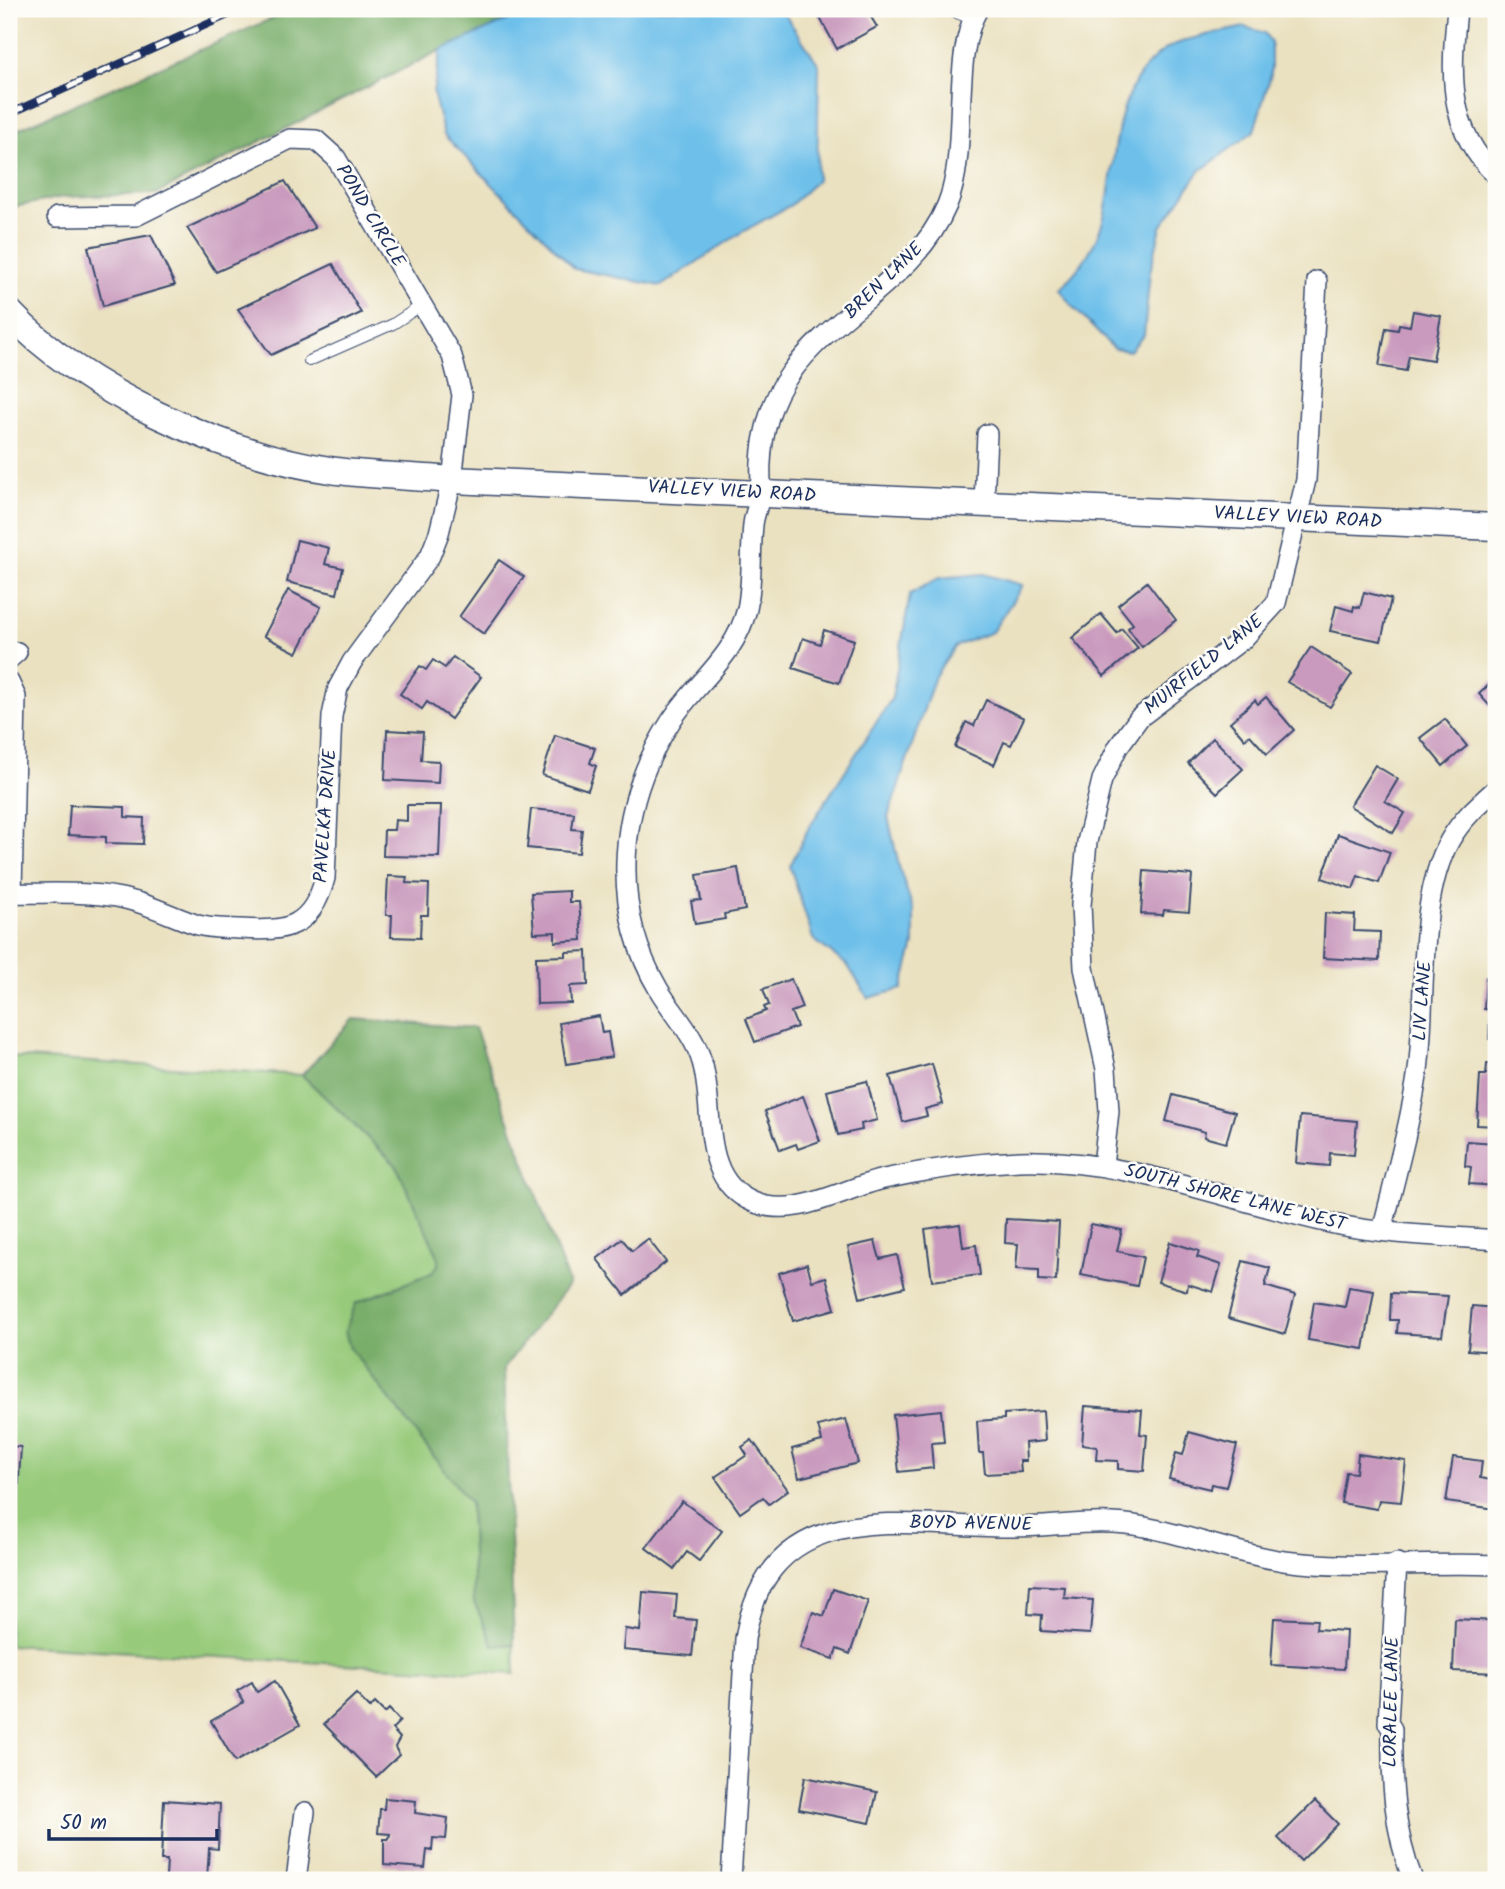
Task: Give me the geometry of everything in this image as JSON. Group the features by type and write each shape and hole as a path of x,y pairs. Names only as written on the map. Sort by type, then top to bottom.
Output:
{"street":[{"path":"1457,9 1452,65 1453,99 1463,131 1481,161 1496,175"},
{"name":"BREN LANE","path":"761,493 761,458 771,409 788,376 812,348 905,266 929,237 947,204 956,166 975,14"},
{"name":"POND CIRCLE","path":"57,217 136,216 290,139 316,140 336,158 452,356 462,395 452,480"},
{"name":"MUIRFIELD LANE","path":"1103,1166 1109,1111 1106,1069 1084,968 1081,905 1087,842 1102,780 1118,747 1139,719 1243,639 1276,603 1306,480 1317,281"},
{"name":"VALLEY VIEW ROAD","path":"14,330 113,390 176,423 244,451 330,470 452,480 1496,527"},
{"path":"985,503 987,434"},
{"name":"PAVELKA DRIVE","path":"10,893 113,896 145,902 198,925 222,928 267,931 289,928 306,917 320,899 325,878 332,716 338,688 352,662 430,556 439,533 452,480"},
{"name":"SOUTH SHORE LANE WEST","path":"761,493 753,520 747,607 739,634 725,658 675,715 650,756 632,802 625,849 628,896 638,944 658,988 700,1054 708,1083 712,1143 718,1168 733,1191 754,1203 780,1209 877,1180 951,1165 1026,1161 1103,1166 1177,1181 1290,1213 1382,1231 1496,1240"},
{"path":"9,682 16,697 10,893"},
{"name":"LIV LANE","path":"1382,1231 1418,1073 1429,907 1436,872 1450,840 1470,811 1496,789"},
{"name":"BOYD AVENUE","path":"731,1880 745,1639 750,1607 766,1578 788,1554 816,1536 847,1526 880,1522 1011,1527 1105,1521 1145,1527 1284,1561 1496,1564"},
{"name":"LORALEE LANE","path":"1397,1563 1388,1723 1392,1729 1391,1773 1396,1816 1405,1860 1413,1880"},
{"path":"296,1880 305,1812"}],"lane":[{"path":"946,9 975,14"},
{"path":"309,361 393,324 422,305"}],"green space":[{"path":"294,9 533,9 441,50 156,194 63,197 9,208 9,133"},
{"path":"353,1019 475,1028 569,1284 504,1368 514,1644 494,1646 474,1602 470,1503 350,1348 345,1331 356,1303 432,1273 438,1265 438,1256 396,1165 302,1075"},
{"path":"9,1057 302,1075 396,1165 438,1256 438,1265 432,1273 356,1303 345,1331 350,1348 470,1503 474,1602 494,1646 514,1644 515,1674 9,1645"}],"water":[{"path":"533,9 781,9 819,65 817,180 791,205 742,232 661,286 575,269 444,135 433,93 441,50"},
{"path":"1245,27 1265,33 1271,43 1271,74 1254,131 1200,171 1161,227 1150,272 1144,335 1130,351 1114,349 1059,289 1086,256 1101,227 1119,127 1133,85 1146,67 1171,46"},
{"path":"983,574 1023,585 992,632 956,646 935,676 888,817 900,870 914,912 914,944 902,989 868,998 848,966 813,939 790,866 808,829 892,698 910,594 939,578"}],"building":[{"path":"815,9 866,9 877,27 837,49"},
{"path":"285,181 315,228 216,272 187,228"},
{"path":"151,235 175,285 103,306 88,247"},
{"path":"333,264 361,313 271,355 238,309"},
{"path":"1413,311 1441,316 1433,360 1409,356 1406,371 1379,366 1386,328 1398,330 1399,324 1410,326"},
{"path":"297,540 329,548 325,564 343,568 337,594 287,582"},
{"path":"499,560 524,577 484,634 459,617"},
{"path":"1147,582 1176,620 1142,647 1128,628 1133,624 1118,605"},
{"path":"288,590 321,607 297,653 264,636"},
{"path":"1364,592 1391,599 1381,641 1330,631 1336,606 1353,611 1354,606 1360,608"},
{"path":"1101,614 1117,633 1122,629 1138,648 1104,676 1072,638"},
{"path":"824,630 854,640 839,683 793,668 803,638 820,644"},
{"path":"1311,647 1352,674 1330,707 1287,682"},
{"path":"453,657 481,677 451,719 427,702 422,709 400,694 420,666 426,670 433,660 445,668"},
{"path":"1496,678 1496,713 1479,694"},
{"path":"1266,697 1294,730 1267,754 1250,735 1245,739 1230,722 1255,700 1258,704"},
{"path":"986,700 1024,718 1011,745 1004,742 994,765 955,747 966,722 974,726"},
{"path":"1445,719 1467,746 1443,766 1420,738"},
{"path":"387,730 423,732 421,760 439,761 438,783 385,780"},
{"path":"555,735 595,748 590,763 596,766 588,790 542,775"},
{"path":"1213,738 1243,769 1217,793 1188,763"},
{"path":"1375,765 1398,779 1385,801 1405,813 1393,833 1350,806"},
{"path":"70,805 125,807 125,817 144,818 143,844 106,843 106,837 68,835"},
{"path":"407,805 441,805 439,857 383,856 384,830 394,830 395,820 407,821"},
{"path":"531,809 574,813 572,829 582,830 579,853 527,848"},
{"path":"1338,834 1390,852 1379,883 1358,876 1353,889 1322,878"},
{"path":"738,868 745,910 724,914 725,919 695,924 691,901 701,900 697,875"},
{"path":"1144,871 1192,875 1189,912 1164,910 1163,915 1141,914"},
{"path":"388,876 407,877 406,883 429,884 428,915 421,915 420,938 391,937 392,915 386,915"},
{"path":"569,891 569,902 579,902 582,940 555,942 555,932 534,933 531,893"},
{"path":"1325,913 1355,915 1354,931 1380,932 1379,961 1323,958"},
{"path":"587,951 588,985 570,986 571,1003 537,1004 536,957 566,956 566,952"},
{"path":"1486,977 1496,978 1496,1039 1489,1039 1490,1010 1484,1009"},
{"path":"791,979 802,1008 791,1012 797,1027 755,1042 746,1019 766,1011 764,1007 769,1005 763,989"},
{"path":"599,1016 602,1033 608,1032 612,1057 566,1064 559,1023"},
{"path":"932,1064 943,1104 925,1109 927,1116 903,1122 890,1076"},
{"path":"1487,1064 1496,1065 1496,1126 1477,1125 1480,1075 1486,1075"},
{"path":"867,1081 877,1120 861,1124 862,1130 838,1135 827,1091"},
{"path":"1173,1095 1235,1112 1226,1143 1204,1137 1205,1132 1166,1121"},
{"path":"803,1096 820,1141 798,1149 796,1144 780,1150 765,1111"},
{"path":"1300,1116 1357,1121 1354,1155 1330,1153 1329,1166 1296,1163"},
{"path":"1467,1141 1496,1143 1496,1186 1469,1184 1471,1167 1465,1166"},
{"path":"1006,1219 1059,1222 1056,1281 1039,1280 1039,1270 1016,1269 1018,1244 1005,1243"},
{"path":"960,1224 963,1247 976,1245 980,1275 932,1281 925,1229"},
{"path":"1091,1224 1122,1230 1117,1251 1143,1257 1137,1286 1081,1275"},
{"path":"622,1239 632,1251 648,1239 666,1262 625,1295 597,1259"},
{"path":"875,1241 880,1259 897,1255 905,1287 860,1298 848,1247"},
{"path":"1170,1242 1199,1251 1197,1257 1221,1265 1213,1292 1188,1284 1187,1291 1158,1282"},
{"path":"1243,1261 1270,1268 1265,1286 1295,1295 1285,1334 1228,1318"},
{"path":"807,1264 812,1281 826,1277 835,1309 793,1321 779,1273"},
{"path":"1349,1287 1374,1291 1364,1349 1308,1340 1314,1302 1345,1307"},
{"path":"1391,1293 1448,1296 1442,1336 1397,1333 1398,1320 1390,1320"},
{"path":"1472,1306 1496,1308 1496,1352 1468,1350"},
{"path":"1085,1406 1142,1410 1140,1434 1147,1435 1144,1471 1118,1469 1118,1461 1096,1460 1097,1447 1082,1445"},
{"path":"941,1410 944,1442 931,1443 933,1468 899,1472 893,1415"},
{"path":"1043,1411 1045,1441 1025,1443 1026,1461 1020,1461 1021,1472 985,1474 983,1453 979,1453 977,1421 1004,1419 1004,1414"},
{"path":"846,1419 858,1463 799,1478 792,1449 822,1441 818,1426"},
{"path":"1189,1432 1237,1445 1226,1487 1211,1484 1210,1489 1169,1479 1176,1453 1183,1455"},
{"path":"752,1440 788,1490 769,1504 763,1497 740,1513 715,1477 747,1455 742,1447"},
{"path":"9,1446 21,1447 17,1509 9,1509"},
{"path":"1358,1454 1406,1461 1401,1502 1379,1500 1377,1509 1341,1503 1346,1472 1356,1473"},
{"path":"1453,1457 1482,1461 1480,1478 1496,1481 1496,1509 1446,1502"},
{"path":"682,1501 722,1531 699,1561 687,1552 674,1569 646,1548"},
{"path":"1030,1585 1065,1587 1064,1598 1093,1600 1090,1634 1041,1631 1042,1615 1028,1614"},
{"path":"833,1589 868,1601 850,1654 837,1649 833,1659 800,1648 813,1612 824,1616"},
{"path":"643,1592 677,1595 675,1618 696,1620 692,1656 623,1650 625,1629 640,1631"},
{"path":"1274,1618 1317,1620 1316,1629 1346,1631 1344,1669 1271,1665"},
{"path":"1455,1619 1496,1621 1496,1673 1453,1671"},
{"path":"275,1681 300,1725 235,1762 211,1721 244,1702 237,1691 252,1682 257,1692"},
{"path":"356,1694 370,1708 375,1703 385,1713 389,1709 400,1721 392,1729 400,1738 395,1747 399,1755 376,1777 324,1724"},
{"path":"805,1777 877,1792 870,1823 799,1809"},
{"path":"385,1798 416,1801 415,1813 448,1818 446,1839 433,1838 432,1851 427,1850 425,1868 384,1865 384,1839 389,1839 390,1834 378,1833 380,1809 384,1809"},
{"path":"164,1800 220,1804 218,1849 209,1848 207,1879 166,1877 167,1860 161,1860"},
{"path":"1315,1801 1338,1824 1301,1861 1278,1838"}],"railway":[{"path":"9,114 241,9"}]}
